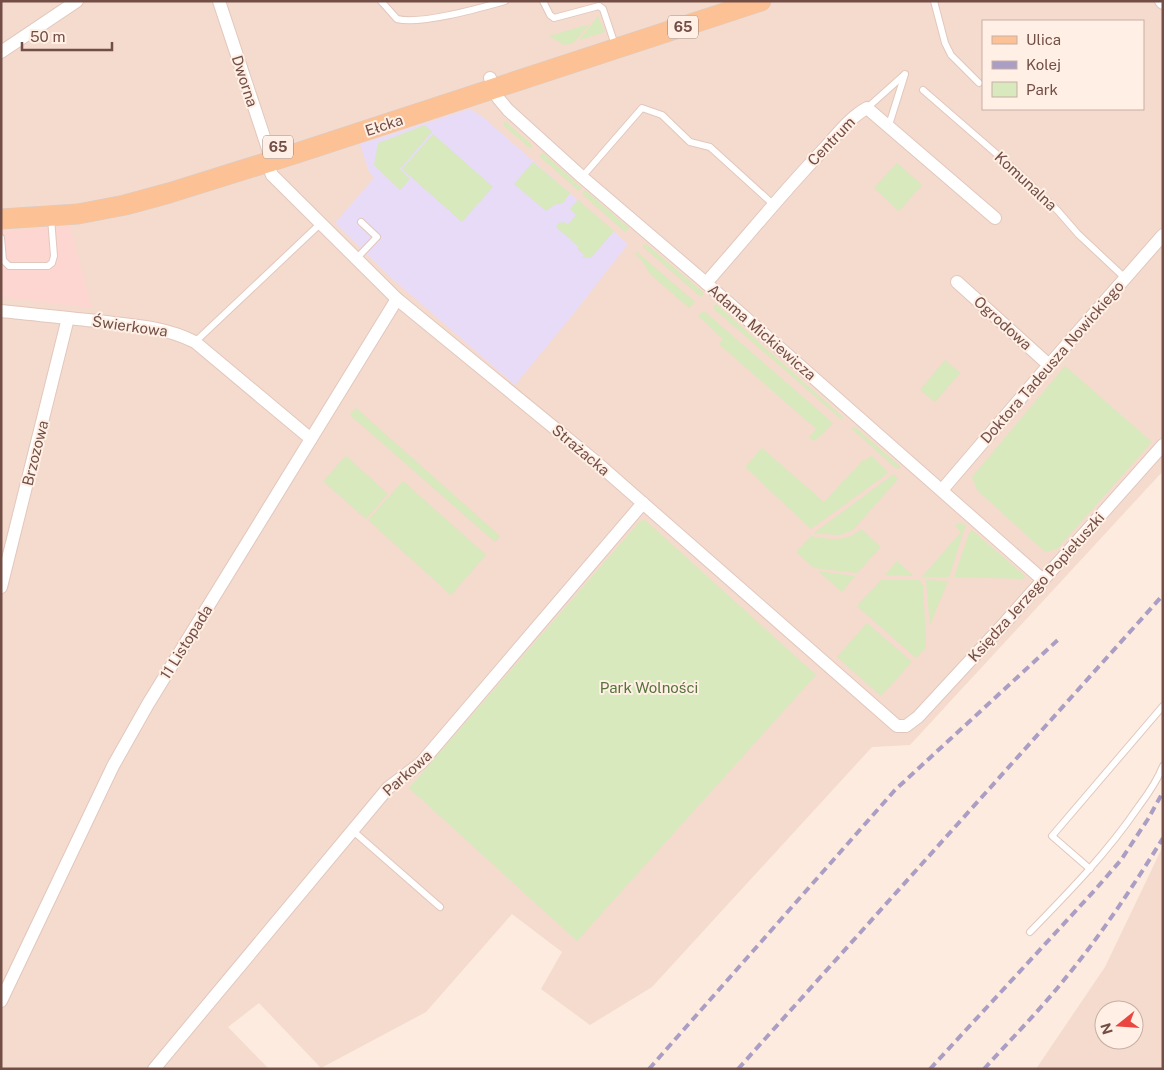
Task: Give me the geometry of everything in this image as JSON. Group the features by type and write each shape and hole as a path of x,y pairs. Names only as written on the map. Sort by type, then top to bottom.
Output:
{"main road":[{"name":"Ełcka","path":"614,44 726,1"},
{"name":"Ełcka","path":"1,219 78,214 125,205 169,193 492,83 614,44 761,1"},
{"name":"Ełcka","path":"1,209 52,206 100,200 166,182 269,158"}],"street":[{"path":"1,52 78,1"},
{"name":"Dworna","path":"219,1 269,158"},
{"name":"Adama Mickiewicza","path":"492,83 502,105 1043,580"},
{"name":"Centrum","path":"706,283 800,174 858,113 867,108 995,218"},
{"name":"Strażacka","path":"269,158 272,175 397,298 643,503 889,719 898,726 906,726"},
{"name":"Doktora Tadeusza Nowickiego","path":"942,490 1163,235"},
{"name":"Ogrodowa","path":"957,282 1049,365"},
{"name":"11 Listopada","path":"1,1001 117,758 148,704 397,298"},
{"name":"Świerkowa","path":"1,311 171,331 194,342 311,439"},
{"name":"Brzozowa","path":"1,587 68,318"},
{"name":"Księdza Jerzego Popiełuszki","path":"906,726 918,717 1163,445"},
{"name":"Parkowa","path":"154,1069 388,788 421,763 643,503"}],"lane":[{"path":"381,1 397,19 415,21 474,10 505,1"},
{"path":"543,1 550,15 554,18 599,6 603,9 614,44"},
{"path":"934,1 945,43 951,55 979,83"},
{"path":"867,108 905,74 889,126"},
{"name":"Komunalna","path":"923,90 1022,176 1058,210 1078,234 1125,278"},
{"path":"582,177 642,108 662,115 690,142 710,147 774,205"},
{"path":"1,238 3,260 9,266 14,268 48,266 52,263 54,256 51,217"},
{"path":"356,259 377,237 361,222"},
{"path":"194,342 320,224"},
{"path":"1090,869 1052,836 1163,706"},
{"path":"1030,932 1090,869 1129,821 1153,786 1163,766"},
{"path":"352,830 440,907"}],"shaded area":[{"path":"1,1 1163,1 1163,471 910,745 872,747 652,987 590,1025 541,989 562,952 512,914 426,1012 321,1068 259,1003 228,1027 269,1069 1,1069"},
{"path":"470,109 483,117 628,244 515,385 389,276 335,223 374,178 369,172 360,144"},
{"path":"70,226 92,308 1,297 1,231"},
{"path":"1163,846 1163,1069 1036,1069 1105,967"}],"green space":[{"path":"598,16 605,32 579,40"},
{"path":"590,24 573,43 564,45 549,36"},
{"path":"505,121 532,145 531,149 503,125"},
{"path":"425,125 432,132 400,169 410,179 400,190 374,165 378,143"},
{"path":"433,134 493,187 462,222 402,169"},
{"path":"543,153 582,188 579,191 539,156"},
{"path":"533,162 570,193 563,203 554,205 546,211 514,184"},
{"path":"897,163 922,185 899,211 874,188"},
{"path":"585,190 629,228 625,232 582,194"},
{"path":"578,200 614,231 591,258 582,258 584,255 577,249 579,247 556,227 560,222 568,224 576,215 570,209"},
{"path":"646,244 704,293 701,297 642,246"},
{"path":"637,252 695,302 689,308 650,274 643,262 635,254"},
{"path":"716,304 843,417 842,420 713,308"},
{"path":"704,311 833,423 822,435 813,441 809,437 816,429 719,344 723,339 698,316"},
{"path":"945,360 960,373 935,402 920,390"},
{"path":"1065,366 1152,442 1057,549 1045,552 977,490 972,477"},
{"path":"356,408 500,536 495,542 350,415"},
{"path":"855,427 901,467 898,469 893,466 851,428"},
{"path":"762,448 824,502 864,459 866,461 871,455 888,472 811,529 745,467"},
{"path":"346,456 388,494 366,519 323,481"},
{"path":"894,474 898,479 853,530 839,535 814,533"},
{"path":"403,481 486,555 451,595 368,520"},
{"name":"Park Wolności","path":"645,520 816,675 577,941 409,788 640,521"},
{"path":"958,523 966,524 949,577 922,577 961,532 955,526"},
{"path":"861,529 881,547 857,573 814,568 796,552 811,536 838,539 850,536"},
{"path":"972,530 1025,576 1023,579 954,577 969,533"},
{"path":"897,561 914,576 885,575"},
{"path":"818,571 855,576 842,592"},
{"path":"881,580 919,580 923,585 926,641 925,649 916,658 857,606"},
{"path":"926,580 948,581 930,625"},
{"path":"867,623 912,662 881,696 837,657"}],"railway":[{"path":"738,1069 1163,595"},
{"path":"649,1069 895,790 1061,637"},
{"path":"930,1069 1121,860 1163,792"},
{"path":"984,1069 1048,999 1081,959 1118,908 1163,838"}]}
